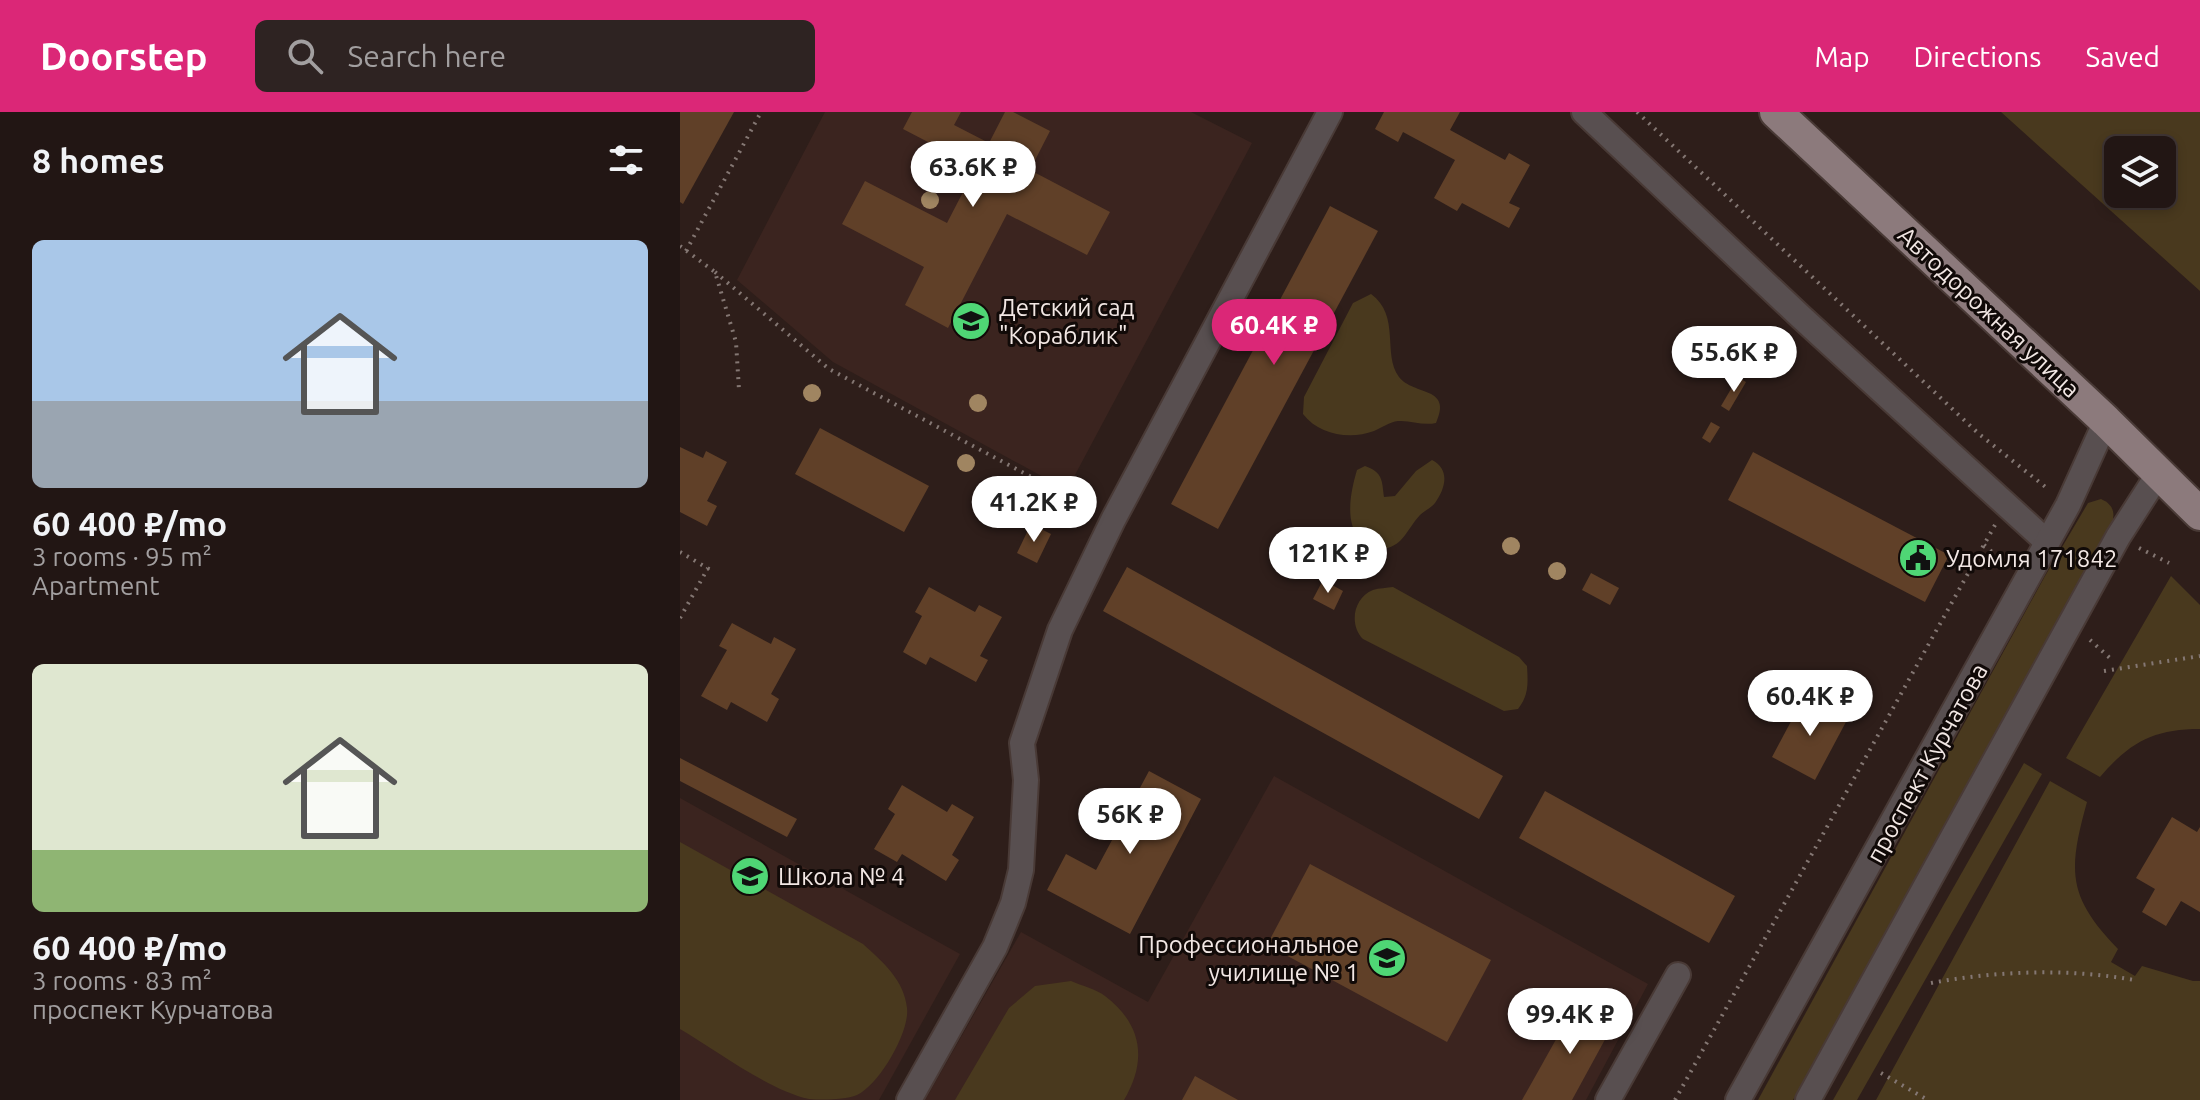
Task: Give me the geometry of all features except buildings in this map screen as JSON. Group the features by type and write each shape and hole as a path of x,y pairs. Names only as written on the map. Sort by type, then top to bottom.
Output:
{"main road":[{"name":"Автодорожная улица","path":"1776,112 2106,421 2200,514"}],"street":[{"path":"909,1100 995,947 1013,903 1021,870 1026,780 1022,743 1060,630 1113,520 1330,112"},
{"path":"1584,112 2047,542"},
{"name":"проспект Курчатова","path":"1738,1100 2068,505 2106,421"},
{"path":"1808,1100 2118,537 2159,473"},
{"path":"1608,1100 1678,975"}],"path":[{"path":"686,251 761,112"},
{"path":"1637,112 1979,434 2068,505"},
{"path":"680,246 829,369 1113,520"},
{"path":"715,272 736,342 739,390"},
{"path":"1675,1100 2006,506"},
{"path":"2118,537 2169,563"},
{"path":"1984,545 2026,582"},
{"path":"680,552 714,572"},
{"path":"680,618 708,568"},
{"path":"2071,623 2111,659"},
{"path":"2104,671 2200,656"},
{"path":"1931,983 1978,975 2019,974 2104,975 2134,980"},
{"path":"1881,1073 1928,1100"}],"shaded area":[{"name":"Детский сад \"Кораблик\"","path":"825,112 1191,112 1252,143 1067,490 833,362 737,280"},
{"path":"2001,112 2200,112 2200,291 2108,208 2176,208 2176,136 2104,136 2104,205"},
{"path":"1371,294 1386,313 1394,368 1406,383 1436,397 1440,411 1436,423 1398,421 1365,434 1345,435 1317,427 1303,414 1304,397 1353,303"},
{"path":"1432,460 1444,474 1442,491 1435,503 1391,547 1384,549 1360,539 1350,515 1357,470 1365,466 1375,471 1382,482 1384,497 1395,496 1416,471"},
{"path":"2101,499 2110,505 2113,513 2109,531 1793,1100 1758,1100 2045,576 2088,503"},
{"path":"2171,576 2200,605 2200,729 2169,732 2144,740 2122,755 2100,777 2066,758"},
{"path":"1393,587 1519,657 1527,666 1527,683 1526,694 1518,709 1504,711 1363,639 1356,627 1357,605 1373,590"},
{"path":"2024,763 2042,774 1857,1100 1833,1100"},
{"name":"Профессиональное училище № 1","path":"1274,776 1648,984 1586,1100 925,1100 1021,932 1148,1002"},
{"path":"2050,781 2087,802 2077,847 2076,882 2089,913 2118,949 2111,962 2135,976 2142,966 2200,981 2200,1100 1876,1100"},
{"name":"Школа № 4","path":"680,798 960,954 879,1100 680,1100"},
{"name":"Школа № 4","path":"680,842 863,944 891,972 902,989 907,1018 891,1057 866,1089 852,1097 833,1099 809,1099 793,1094 760,1078 680,1029"},
{"path":"1071,981 1105,996 1118,1007 1134,1031 1138,1058 1124,1100 955,1100 1009,1008 1035,986"}],"place":[{"name":"Детский сад \"Кораблик\"","path":"971,321"},
{"name":"Удомля 171842","path":"1918,558"},
{"name":"Школа № 4","path":"750,876"},
{"name":"Профессиональное училище № 1","path":"1387,958"}]}
